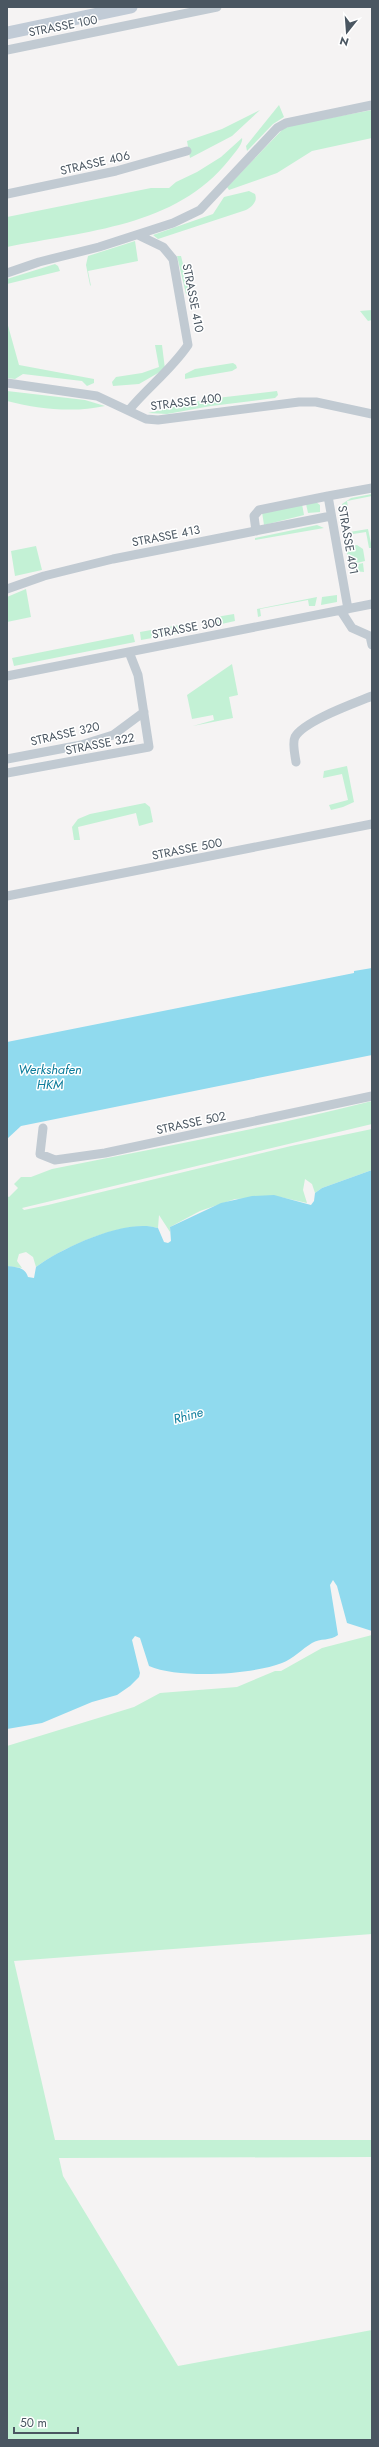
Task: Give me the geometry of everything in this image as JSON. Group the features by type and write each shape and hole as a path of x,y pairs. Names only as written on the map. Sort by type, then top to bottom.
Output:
{"main road":[{"path":"7,33 131,7"}],"street":[{"name":"STRASSE 100","path":"7,50 217,7"},
{"path":"7,273 138,235 173,223 200,210 277,128 286,123 372,105"},
{"name":"STRASSE 406","path":"7,194 116,171 187,151"},
{"name":"STRASSE 410","path":"129,410 150,386 163,377 188,345 173,259 163,247 138,235"},
{"name":"STRASSE 400","path":"7,383 97,396 146,419 158,420 299,402 316,402 372,414"},
{"name":"STRASSE 401","path":"345,610 328,496 372,488"},
{"path":"256,531 254,516 259,510 328,496"},
{"name":"STRASSE 413","path":"7,589 44,576 113,559 331,516"},
{"name":"STRASSE 300","path":"7,676 372,604"},
{"path":"345,610 352,628 370,636 372,645"},
{"name":"STRASSE 322","path":"7,773 149,747 138,675 129,652"},
{"path":"296,762 294,745 297,734 325,715 372,696"},
{"name":"STRASSE 320","path":"7,759 81,745 113,735 144,712"},
{"name":"STRASSE 500","path":"7,896 372,824"},
{"name":"STRASSE 502","path":"43,1128 40,1154 55,1160 105,1154 372,1096"}],"green space":[{"path":"279,105 284,117 273,124 247,151 246,146"},
{"path":"260,110 232,136 190,158 187,141 222,129"},
{"path":"372,110 372,138 312,151 277,173 229,190 227,187 283,129 292,125"},
{"path":"242,138 240,146 229,160 207,182 183,200 156,213 127,223 98,230 7,247 7,217 151,188 169,188 176,182 197,172 221,157"},
{"path":"249,191 255,194 256,199 246,210 158,239 153,235 213,214 224,197"},
{"path":"135,241 138,261 88,271 91,286 90,285 86,265 88,256"},
{"path":"177,256 181,256 191,296 186,294"},
{"path":"55,264 58,266 60,271 7,284 7,279"},
{"path":"372,310 372,320 368,321 360,311"},
{"path":"7,322 19,365 94,379 94,383 87,386 82,381 23,374 15,379 7,378"},
{"path":"155,345 162,345 165,369 139,384 113,386 112,382 116,377 142,373 159,367"},
{"path":"233,363 237,368 232,371 185,379 185,374 195,369"},
{"path":"7,391 85,400 105,406 68,410 43,408 7,401"},
{"path":"277,391 278,395 275,398 211,406 167,414 148,413 208,399"},
{"path":"372,494 372,496 347,501 348,508 343,507 342,504 351,498"},
{"path":"316,502 320,505 320,512 308,513 306,504"},
{"path":"302,504 304,515 264,525 262,512"},
{"path":"317,525 324,528 255,540 255,538"},
{"path":"368,529 372,548 369,548 366,532 353,534 351,540 345,542 343,533"},
{"path":"357,545 363,549 365,561 349,565 346,547"},
{"path":"36,546 42,570 15,576 11,551"},
{"path":"363,563 364,572 354,571 350,566"},
{"path":"26,589 31,617 7,622 7,597"},
{"path":"337,595 337,602 321,605 322,597"},
{"path":"317,597 315,606 309,606 308,600 260,609 261,616 258,617 257,609"},
{"path":"234,614 235,621 217,625 216,617"},
{"path":"185,624 186,632 141,640 140,632"},
{"path":"133,634 135,642 14,666 12,658"},
{"path":"232,664 238,695 229,697 233,718 193,726 214,720 213,715 192,719 187,695"},
{"path":"347,766 354,802 331,810 329,805 348,800 342,774 323,778 324,771"},
{"path":"145,803 150,807 153,822 139,826 136,813 78,827 80,840 74,840 72,827 78,819 90,814"},
{"path":"372,1101 372,1124 22,1208 24,1210 48,1205 291,1146 372,1129 372,1170 322,1188 315,1193 312,1184 305,1179 303,1190 307,1203 280,1197 235,1199 200,1211 170,1227 170,1232 159,1215 158,1228 145,1226 129,1227 112,1231 78,1243 36,1267 33,1257 26,1252 19,1254 17,1261 22,1268 7,1266 7,1196 9,1197 18,1188 14,1184 21,1177 31,1177 52,1169 253,1129"},
{"path":"372,1635 372,1934 14,1961 55,2140 372,2140 372,2157 59,2158 63,2176 178,2366 372,2330 372,2440 7,2440 7,1746 134,1707 160,1693 237,1687 275,1671 281,1671 322,1648"}],"water":[{"name":"Werkshafen HKM","path":"372,968 372,1055 21,1126 7,1139 7,1042 354,973 354,971"},
{"name":"Rhine","path":"372,1170 372,1631 347,1623 337,1586 333,1580 330,1585 338,1635 312,1643 282,1663 269,1667 234,1673 178,1673 149,1666 140,1638 135,1636 132,1640 140,1673 139,1677 130,1686 117,1695 92,1702 42,1723 7,1729 7,1266 20,1268 25,1271 28,1277 34,1278 36,1267 62,1251 95,1236 129,1227 145,1226 158,1228 164,1242 168,1243 171,1241 170,1227 221,1203 252,1196 274,1195 311,1205 314,1201 315,1193 322,1188"}]}
